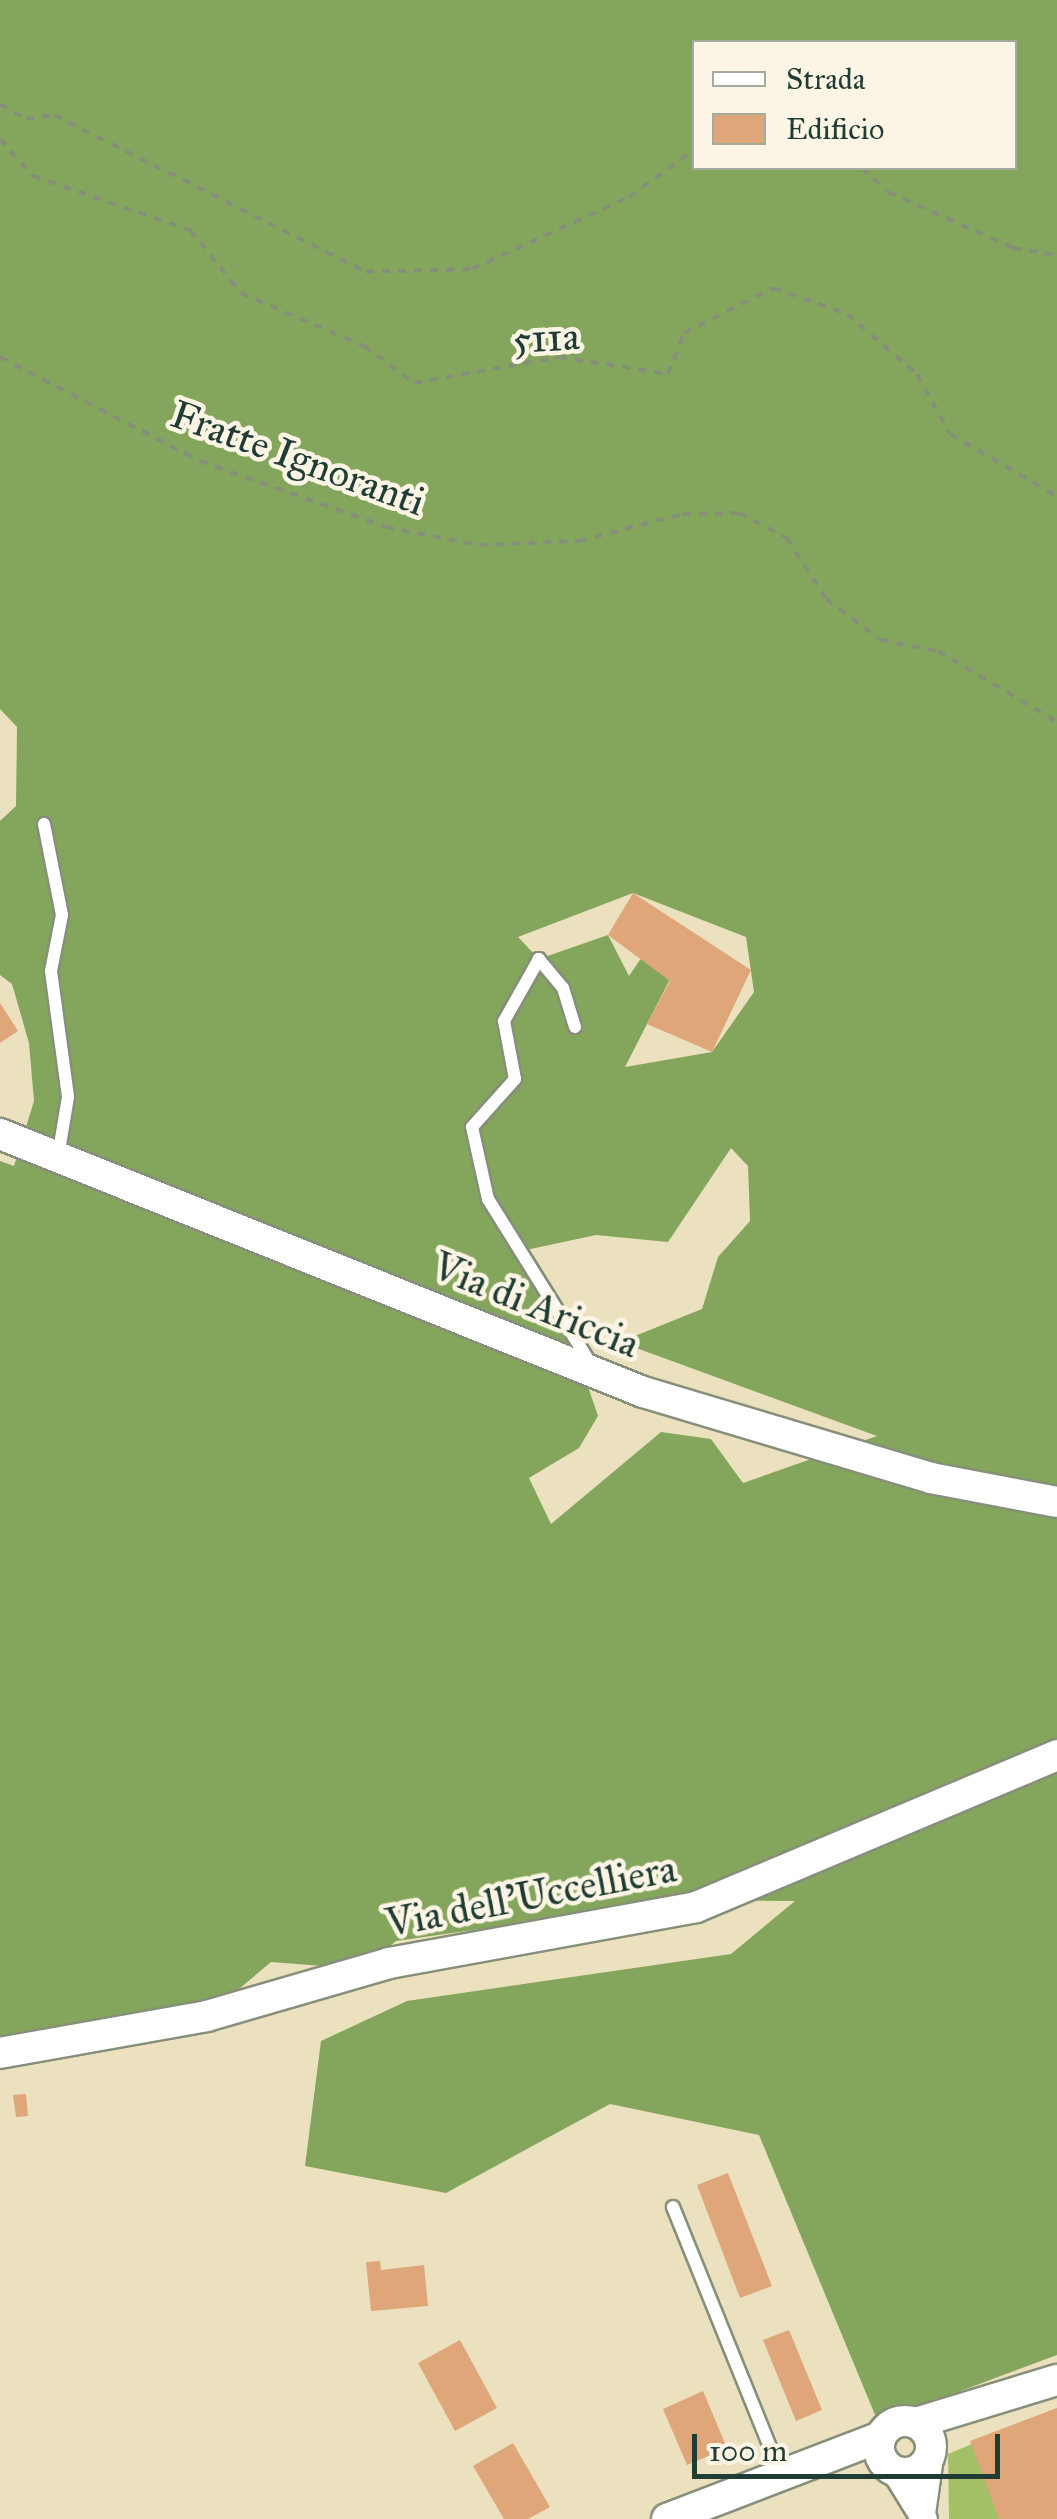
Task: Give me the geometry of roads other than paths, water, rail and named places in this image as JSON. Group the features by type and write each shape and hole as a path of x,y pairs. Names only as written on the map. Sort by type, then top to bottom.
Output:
{"street":[{"name":"Via di Ariccia","path":"0,1134 596,1372 931,1478 1057,1502"},
{"name":"Via dell'Uccelliera","path":"0,2053 206,2016 389,1963 696,1907 1057,1754"},
{"path":"667,2519 881,2437 892,2424 916,2422 1057,2380"},
{"path":"794,2469 911,2473 995,2399"},
{"path":"916,2422 931,2454 923,2516"},
{"path":"881,2437 891,2470 923,2516"}],"lane":[{"path":"44,824 62,915 50,971 68,1097 58,1156"},
{"path":"575,1027 562,988 539,959 504,1020 515,1080 472,1128 488,1199 596,1372"},
{"path":"673,2208 794,2469"}]}
